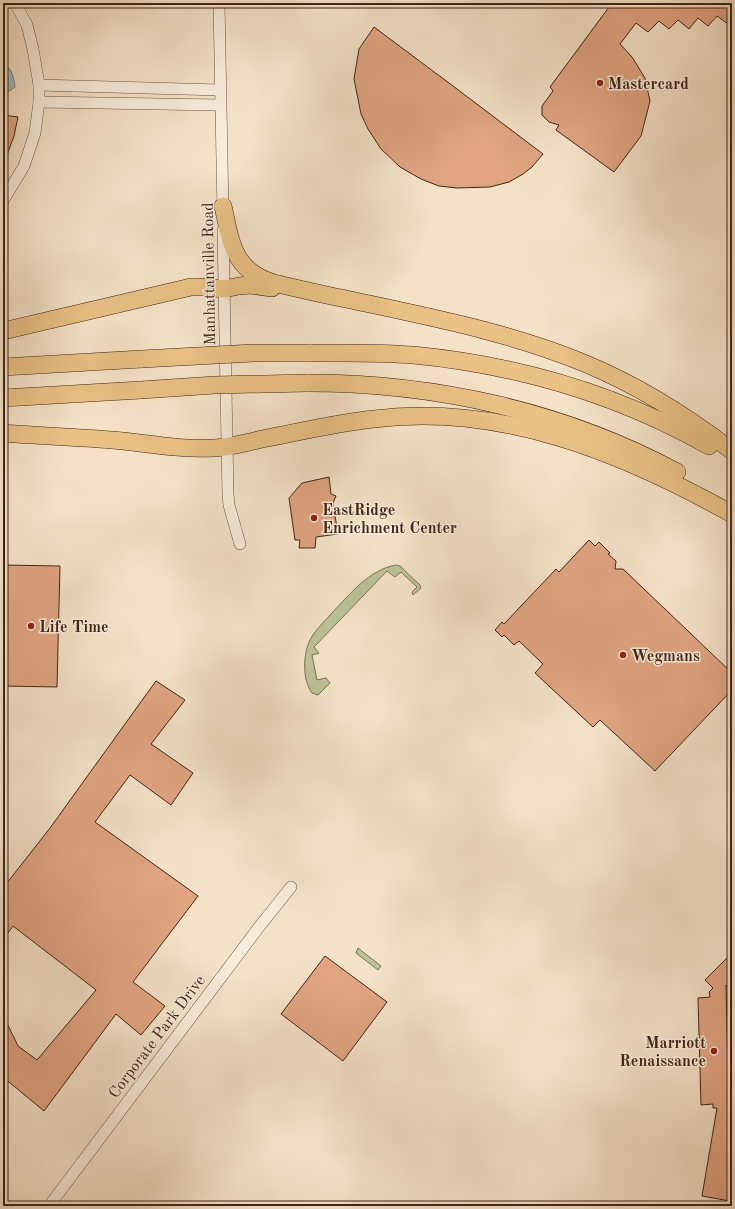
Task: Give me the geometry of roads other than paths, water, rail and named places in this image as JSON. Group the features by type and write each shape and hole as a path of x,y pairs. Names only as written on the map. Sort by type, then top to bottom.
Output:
{"highway":[{"path":"223,206 232,248 238,259 250,272 267,281 409,312 472,328 526,343 584,363 651,397 679,414 732,451"},
{"path":"3,330 182,289 197,287 224,289 239,286 250,286 351,300"},
{"path":"3,367 142,359 309,353 375,353 412,355 469,362 524,373 578,389 631,408 688,434 732,460"},
{"path":"3,398 223,385 308,383 361,384 472,398 526,411 580,429 631,450 687,478 732,505"},
{"path":"3,433 110,440 187,448 214,448 394,416 438,416 481,419 537,431 604,453 675,483 732,514"}],"street":[{"path":"3,200 7,196 24,166 35,133 39,102 39,85 33,49 27,26 15,3"},
{"name":"Manhattanville Road","path":"219,3 227,446 230,505 240,544"},
{"path":"39,85 220,90"},
{"path":"39,102 220,105"},
{"name":"Corporate Park Drive","path":"49,1206 259,927 291,887"}],"water":[{"path":"3,63 10,70 15,87 3,95"}],"place":[{"name":"Mastercard","path":"600,83"},
{"name":"EastRidge Enrichment Center","path":"314,518"},
{"name":"Life Time","path":"31,626"},
{"name":"Wegmans","path":"623,655"},
{"name":"Marriott Renaissance","path":"714,1051"}]}
